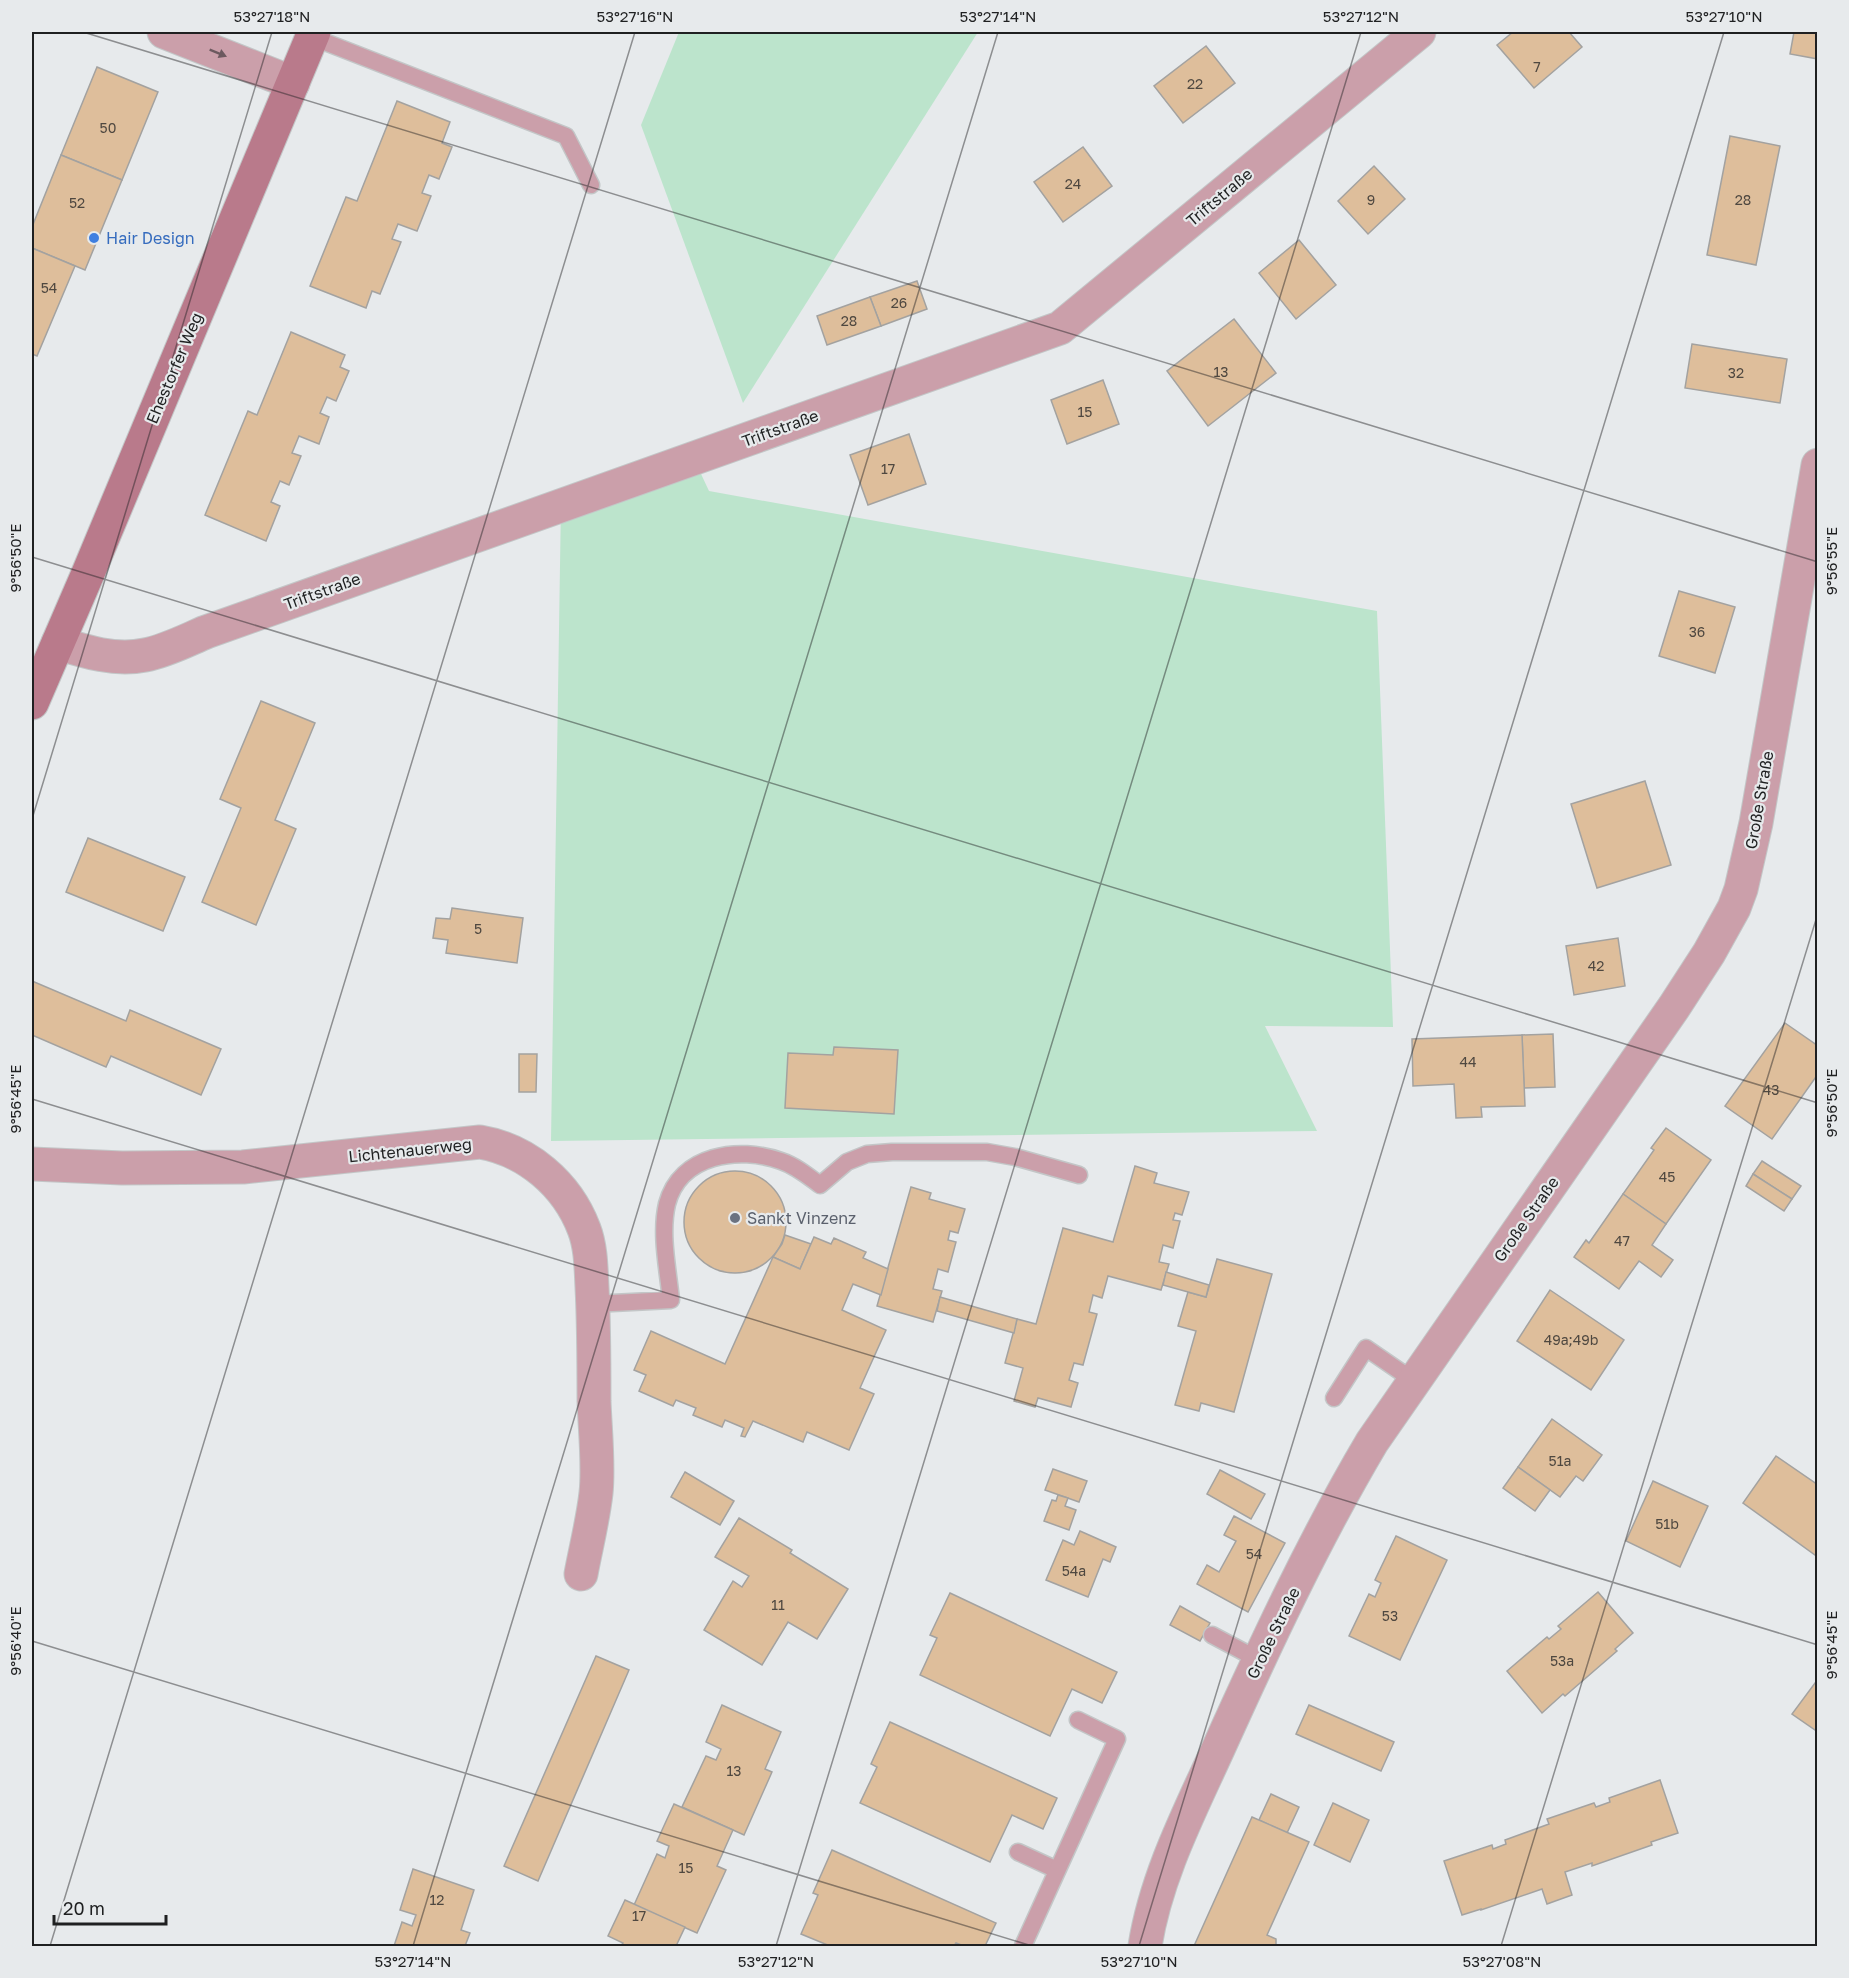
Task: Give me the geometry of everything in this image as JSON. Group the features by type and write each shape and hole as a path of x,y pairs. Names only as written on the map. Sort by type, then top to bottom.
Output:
{"main road":[{"name":"Ehestorfer Weg","path":"32,703 313,34"}],"street":[{"path":"164,32 292,83"},
{"name":"Triftstraße","path":"58,643 103,655 128,657 146,655 1060,328 1419,32"},
{"name":"Große Straße","path":"1145,1947 1155,1902 1178,1837 1259,1660 1351,1478 1372,1442 1674,1007 1709,953 1734,908 1741,889 1756,823 1818,465"},
{"name":"Lichtenauerweg","path":"32,1164 122,1168 243,1167 480,1142 498,1145 523,1156 546,1174 563,1193 578,1215 588,1242 593,1304 596,1492 581,1574"}],"lane":[{"path":"313,34 566,136 591,185"},
{"path":"593,1304 671,1300 665,1234 667,1203 679,1178 691,1168 711,1158 738,1153 783,1161 805,1173 820,1185 846,1162 867,1154 892,1152 987,1152 1015,1156 1079,1175"},
{"path":"1334,1398 1366,1348 1414,1381"},
{"path":"1212,1635 1259,1660"},
{"path":"1023,1947 1117,1739 1078,1720"},
{"path":"1018,1852 1057,1870"}],"green space":[{"path":"679,32 978,32 743,403 641,125"},
{"path":"694,459 709,491 1377,611 1393,1027 1265,1026 1317,1131 551,1141 561,502"}],"building":[{"path":"1513,32 1569,32 1582,47 1534,88 1497,45"},
{"path":"1794,32 1818,32 1818,59 1790,54"},
{"path":"1206,46 1235,83 1183,123 1154,86"},
{"path":"97,67 158,92 122,180 61,155"},
{"path":"397,101 450,122 442,143 452,147 439,179 429,175 422,193 431,196 417,231 398,224 392,239 401,242 380,294 372,291 366,308 310,286 346,197 357,201"},
{"path":"1730,136 1780,146 1756,265 1707,255"},
{"path":"1083,147 1112,186 1063,222 1034,182"},
{"path":"61,155 122,180 85,270 32,248 32,227"},
{"path":"1374,166 1405,199 1368,234 1338,201"},
{"path":"1299,240 1336,285 1296,319 1259,273"},
{"path":"32,248 75,266 37,356 32,354"},
{"path":"917,281 927,309 881,326 870,297"},
{"path":"870,297 881,326 827,345 817,316"},
{"path":"1234,319 1276,373 1208,426 1167,371"},
{"path":"291,332 345,355 340,367 349,371 336,401 327,397 320,413 329,417 319,444 299,436 292,453 301,456 289,485 280,481 271,502 280,506 266,541 205,515 248,411 257,415"},
{"path":"1692,344 1787,359 1780,403 1685,388"},
{"path":"1103,380 1119,424 1067,444 1051,400"},
{"path":"909,434 926,484 868,505 850,455"},
{"path":"1679,591 1735,607 1715,673 1659,656"},
{"path":"261,701 315,723 275,820 296,829 256,925 202,902 241,808 220,799"},
{"path":"1645,781 1671,865 1597,888 1571,804"},
{"path":"88,838 185,877 163,931 66,892"},
{"path":"452,908 523,918 517,963 446,953 448,940 433,938 436,918 450,919"},
{"path":"1618,938 1625,986 1574,995 1566,946"},
{"path":"32,981 126,1021 130,1010 221,1049 201,1095 111,1056 106,1067 32,1035"},
{"path":"1785,1023 1818,1046 1818,1074 1772,1139 1725,1106"},
{"path":"1553,1034 1555,1087 1524,1088 1522,1035"},
{"path":"1522,1035 1525,1106 1481,1107 1482,1117 1456,1118 1454,1084 1413,1086 1412,1039"},
{"path":"834,1047 898,1050 894,1114 785,1108 788,1053 833,1055"},
{"path":"519,1054 537,1054 536,1092 519,1092"},
{"path":"1666,1128 1711,1160 1666,1224 1623,1194 1654,1150 1651,1148"},
{"path":"1762,1161 1801,1186 1792,1199 1753,1174"},
{"path":"1135,1166 1157,1173 1154,1183 1189,1192 1182,1215 1175,1213 1173,1220 1180,1221 1173,1248 1163,1245 1159,1262 1169,1264 1161,1290 1108,1276 1102,1298 1093,1295 1089,1312 1097,1314 1083,1365 1074,1363 1069,1380 1078,1383 1071,1407 1038,1398 1035,1407 1014,1401 1023,1368 1005,1363 1017,1319 1036,1324 1063,1228 1113,1242"},
{"name":"Sankt Vinzenz","path":"735,1171 764,1179 778,1193 786,1222 778,1251 764,1265 735,1273 706,1265 692,1251 684,1222 692,1193 706,1179"},
{"path":"1753,1174 1792,1199 1784,1211 1746,1186"},
{"path":"911,1187 931,1193 929,1199 965,1209 958,1233 950,1231 948,1240 956,1242 948,1272 938,1269 933,1289 942,1291 933,1322 877,1306"},
{"path":"1623,1194 1666,1224 1652,1245 1673,1260 1661,1277 1639,1261 1619,1289 1574,1257 1586,1240 1589,1243"},
{"path":"785,1235 811,1244 800,1269 773,1257"},
{"path":"814,1237 831,1244 834,1238 866,1252 863,1258 888,1269 881,1295 853,1284 842,1310 886,1330 860,1388 874,1394 849,1450 807,1432 803,1442 753,1421 745,1437 741,1436 744,1428 725,1420 722,1427 693,1415 696,1408 676,1400 673,1406 639,1391 646,1375 634,1370 651,1331 725,1364 773,1257 800,1269"},
{"path":"1217,1259 1272,1274 1234,1412 1201,1403 1199,1411 1175,1405 1196,1331 1178,1326 1188,1292 1206,1297"},
{"path":"1166,1272 1209,1285 1206,1297 1163,1285"},
{"path":"1550,1290 1624,1340 1591,1390 1517,1341"},
{"path":"940,1297 1017,1319 1014,1333 937,1311"},
{"path":"1552,1419 1602,1455 1583,1481 1576,1476 1560,1497 1518,1467"},
{"path":"1776,1456 1818,1485 1818,1552 1815,1555 1743,1503"},
{"path":"1518,1467 1550,1490 1535,1511 1503,1488"},
{"path":"1053,1469 1087,1481 1079,1502 1045,1490"},
{"path":"1220,1470 1265,1494 1251,1519 1207,1494"},
{"path":"685,1472 734,1501 720,1525 671,1497"},
{"path":"1653,1481 1708,1506 1680,1567 1626,1541"},
{"path":"1058,1495 1068,1498 1065,1506 1076,1510 1069,1530 1044,1521 1052,1500 1056,1501"},
{"path":"1234,1516 1285,1543 1248,1612 1197,1584 1207,1565 1219,1572 1236,1541 1224,1535"},
{"path":"739,1518 792,1550 790,1553 848,1589 817,1639 788,1622 762,1665 704,1630 733,1581 742,1587 749,1576 715,1557"},
{"path":"1080,1531 1116,1547 1110,1562 1103,1559 1088,1597 1046,1580 1063,1540 1074,1545"},
{"path":"1396,1536 1447,1560 1400,1660 1349,1636 1369,1594 1375,1597 1381,1583 1375,1580"},
{"path":"1598,1592 1633,1633 1615,1649 1617,1651 1542,1713 1507,1671 1547,1637 1549,1639 1561,1629 1558,1626"},
{"path":"950,1593 1117,1672 1102,1703 1072,1689 1050,1736 920,1675 937,1638 930,1635"},
{"path":"1180,1606 1210,1623 1200,1641 1170,1625"},
{"path":"596,1656 629,1670 538,1881 504,1866"},
{"path":"1818,1679 1818,1732 1792,1714"},
{"path":"722,1705 781,1732 765,1769 772,1772 744,1835 682,1807 706,1756 716,1760 721,1749 706,1742"},
{"path":"1309,1705 1394,1742 1381,1771 1296,1734"},
{"path":"890,1722 1057,1798 1043,1829 1012,1815 990,1862 860,1803 877,1767 871,1764"},
{"path":"1660,1780 1678,1833 1651,1842 1652,1845 1592,1866 1592,1863 1565,1872 1572,1895 1547,1904 1542,1889 1462,1915 1444,1861 1492,1845 1493,1849 1506,1844 1505,1840 1549,1824 1547,1819 1594,1803 1596,1807 1610,1802 1609,1798"},
{"path":"1271,1794 1299,1807 1287,1833 1259,1820"},
{"path":"1333,1803 1369,1820 1350,1862 1314,1845"},
{"path":"674,1804 733,1830 717,1866 726,1870 697,1933 634,1905 657,1854 665,1858 669,1846 657,1841"},
{"path":"1252,1817 1309,1842 1267,1935 1276,1939 1276,1946 1194,1946"},
{"path":"832,1850 996,1923 985,1946 964,1946 956,1943 954,1946 830,1946 801,1934 818,1895 813,1893"},
{"path":"413,1869 474,1890 461,1930 470,1933 465,1946 394,1946 402,1922 412,1926 416,1915 400,1910"},
{"path":"625,1900 685,1927 676,1946 621,1946 623,1943 608,1936"}],"place":[{"name":"Hair Design","path":"94,238"},
{"name":"Sankt Vinzenz","path":"735,1218"}]}
